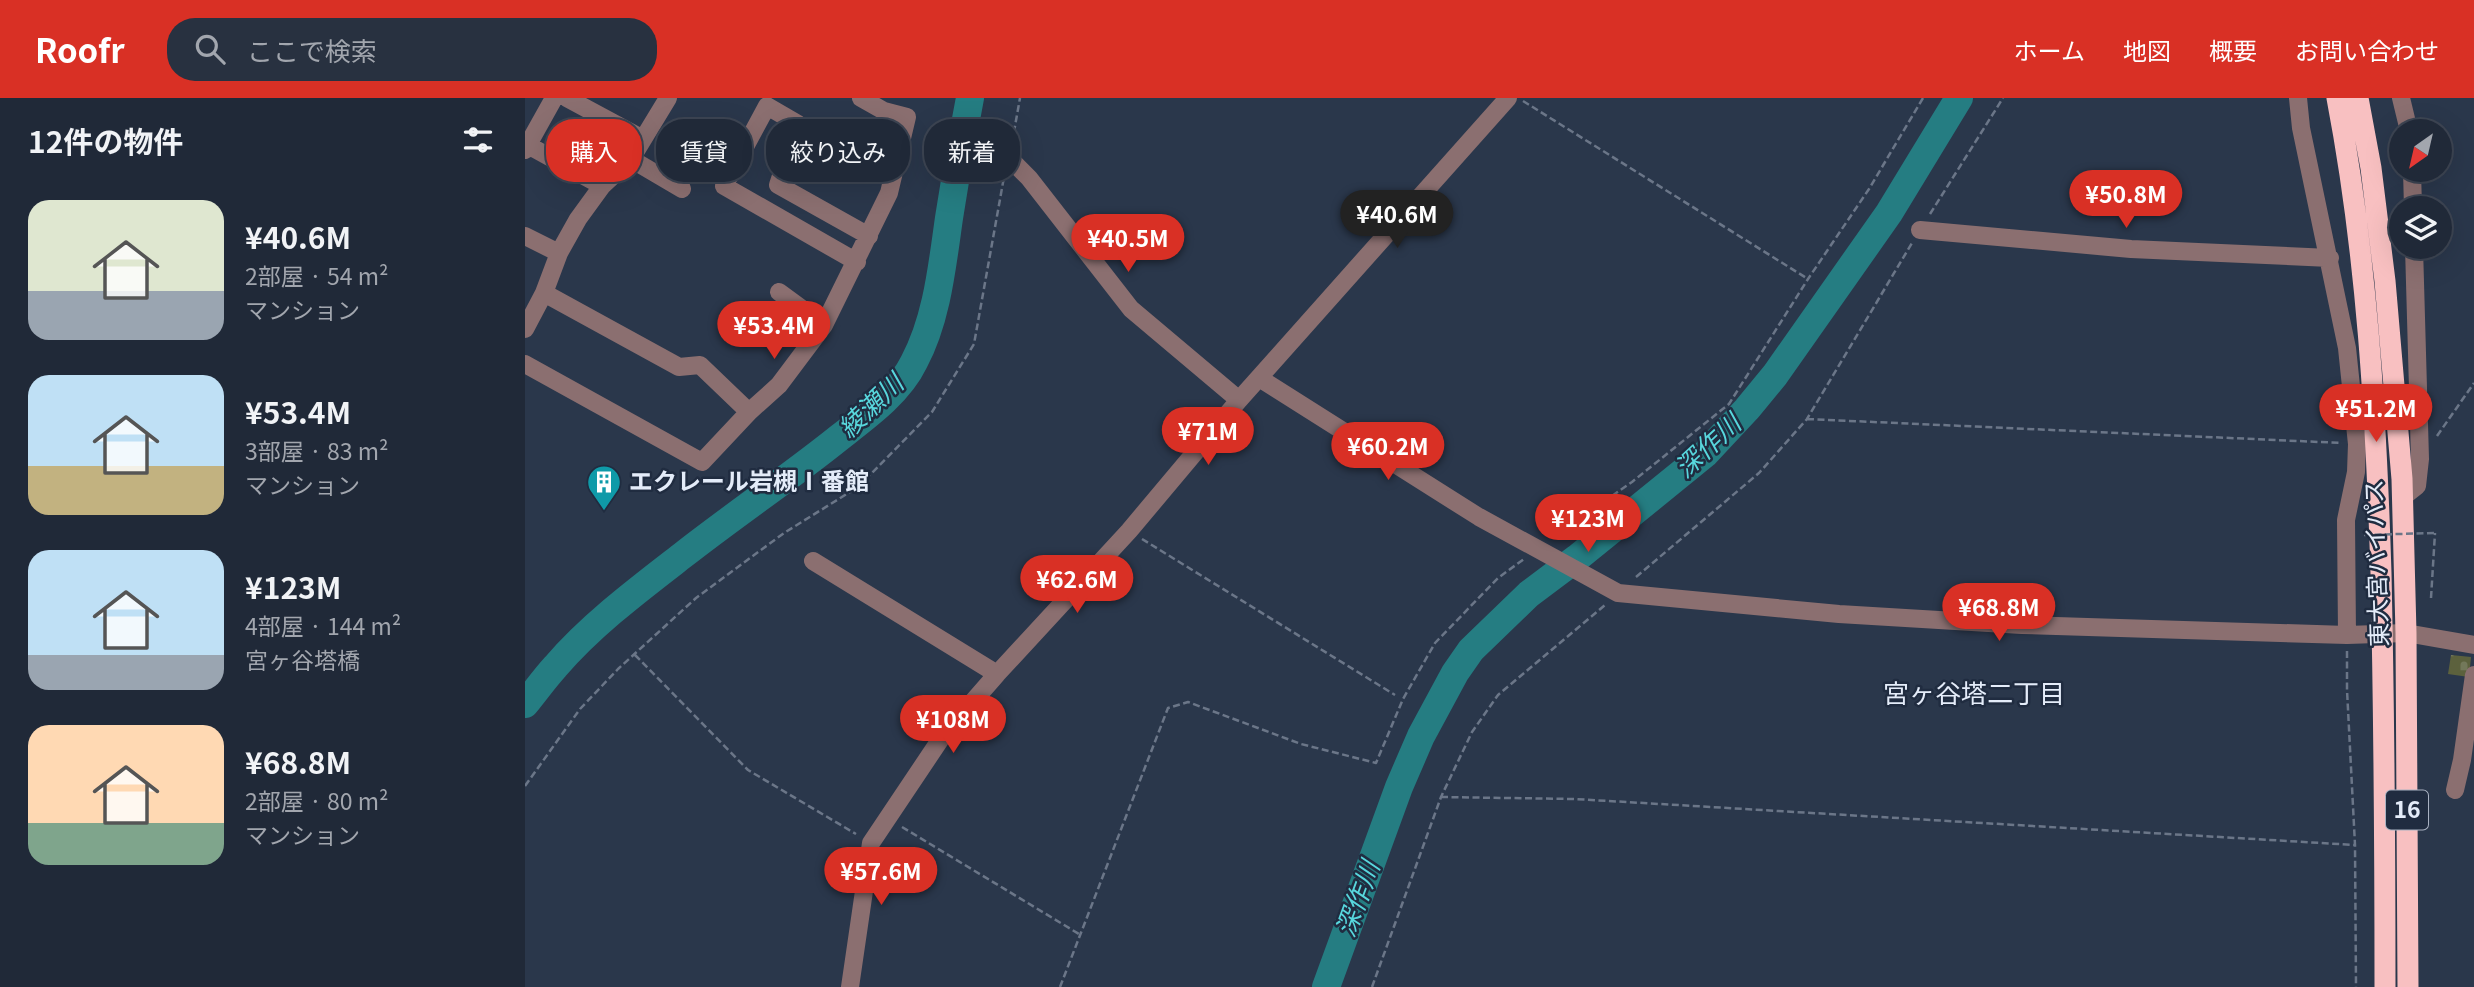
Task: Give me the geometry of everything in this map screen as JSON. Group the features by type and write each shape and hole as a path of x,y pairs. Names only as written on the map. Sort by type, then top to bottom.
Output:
{"highway":[{"name":"東大宮バイパス","path":"2337,98 2360,168 2385,281 2403,497 2408,987"},
{"name":"東大宮バイパス","path":"2358,98 2365,284 2379,496 2385,987"}],"street":[{"path":"554,98 526,147 602,186"},
{"path":"567,98 643,139 668,98"},
{"path":"525,364 702,462 749,412 779,385 824,325 889,193 907,117 884,111 861,98"},
{"path":"850,987 871,843 942,737 1129,531 1239,400 1508,98"},
{"path":"2298,98 2301,128 2347,348 2357,444 2356,472 2346,520 2347,635"},
{"path":"2401,98 2406,119"},
{"path":"857,262 725,186 767,106 798,124 778,186 869,236"},
{"path":"642,165 683,189"},
{"path":"1020,169 1131,309 1239,400"},
{"path":"525,329 544,293 559,253 578,219 606,182"},
{"path":"1920,230 2131,249 2330,258"},
{"path":"525,236 559,253"},
{"path":"2403,497 2417,486 2420,458 2414,259"},
{"path":"779,292 824,325"},
{"path":"544,293 678,367 700,365 749,412"},
{"path":"1259,378 1479,517 1618,593 1839,614 2009,624 2347,635 2406,633 2474,645"},
{"path":"813,561 997,674"},
{"path":"2455,790 2474,675"}],"path":[{"path":"1016,119 1020,98"},
{"path":"1519,98 1808,279"},
{"path":"1060,987 1168,708 1188,702 1301,744 1376,763 1403,699 1435,643 1498,578 1632,482 1729,404 1808,279 1870,189 1923,98"},
{"path":"1372,987 1441,797 1472,732 1499,695 1759,473 1807,419 2003,98"},
{"path":"525,786 580,709 634,654 696,598 773,541 857,487 932,412 974,344 1004,182"},
{"path":"2420,458 2474,383"},
{"path":"1807,419 2357,444"},
{"path":"1129,531 1395,695"},
{"path":"2364,535 2435,533 2431,598"},
{"path":"2347,635 2355,845 2356,987"},
{"path":"634,654 748,770 871,843"},
{"path":"1441,797 1575,799 2355,845"},
{"path":"887,818 1079,934"}],"green space":[{"path":"2451,655 2471,657 2469,677 2448,674"}],"waterway":[{"name":"綾瀬川","path":"525,704 569,652 616,608 861,421 900,384 922,345 933,310 970,98"},
{"name":"深作川","path":"1326,987 1399,787 1421,736 1455,673 1471,650 1529,594 1705,454 1747,409 1775,375 1889,213 1959,98"}],"place":[{"name":"エクレール岩槻Ⅰ番館","path":"604,512"}],"district":[{"name":"宮ヶ谷塔二丁目","path":"1974,694"}]}
